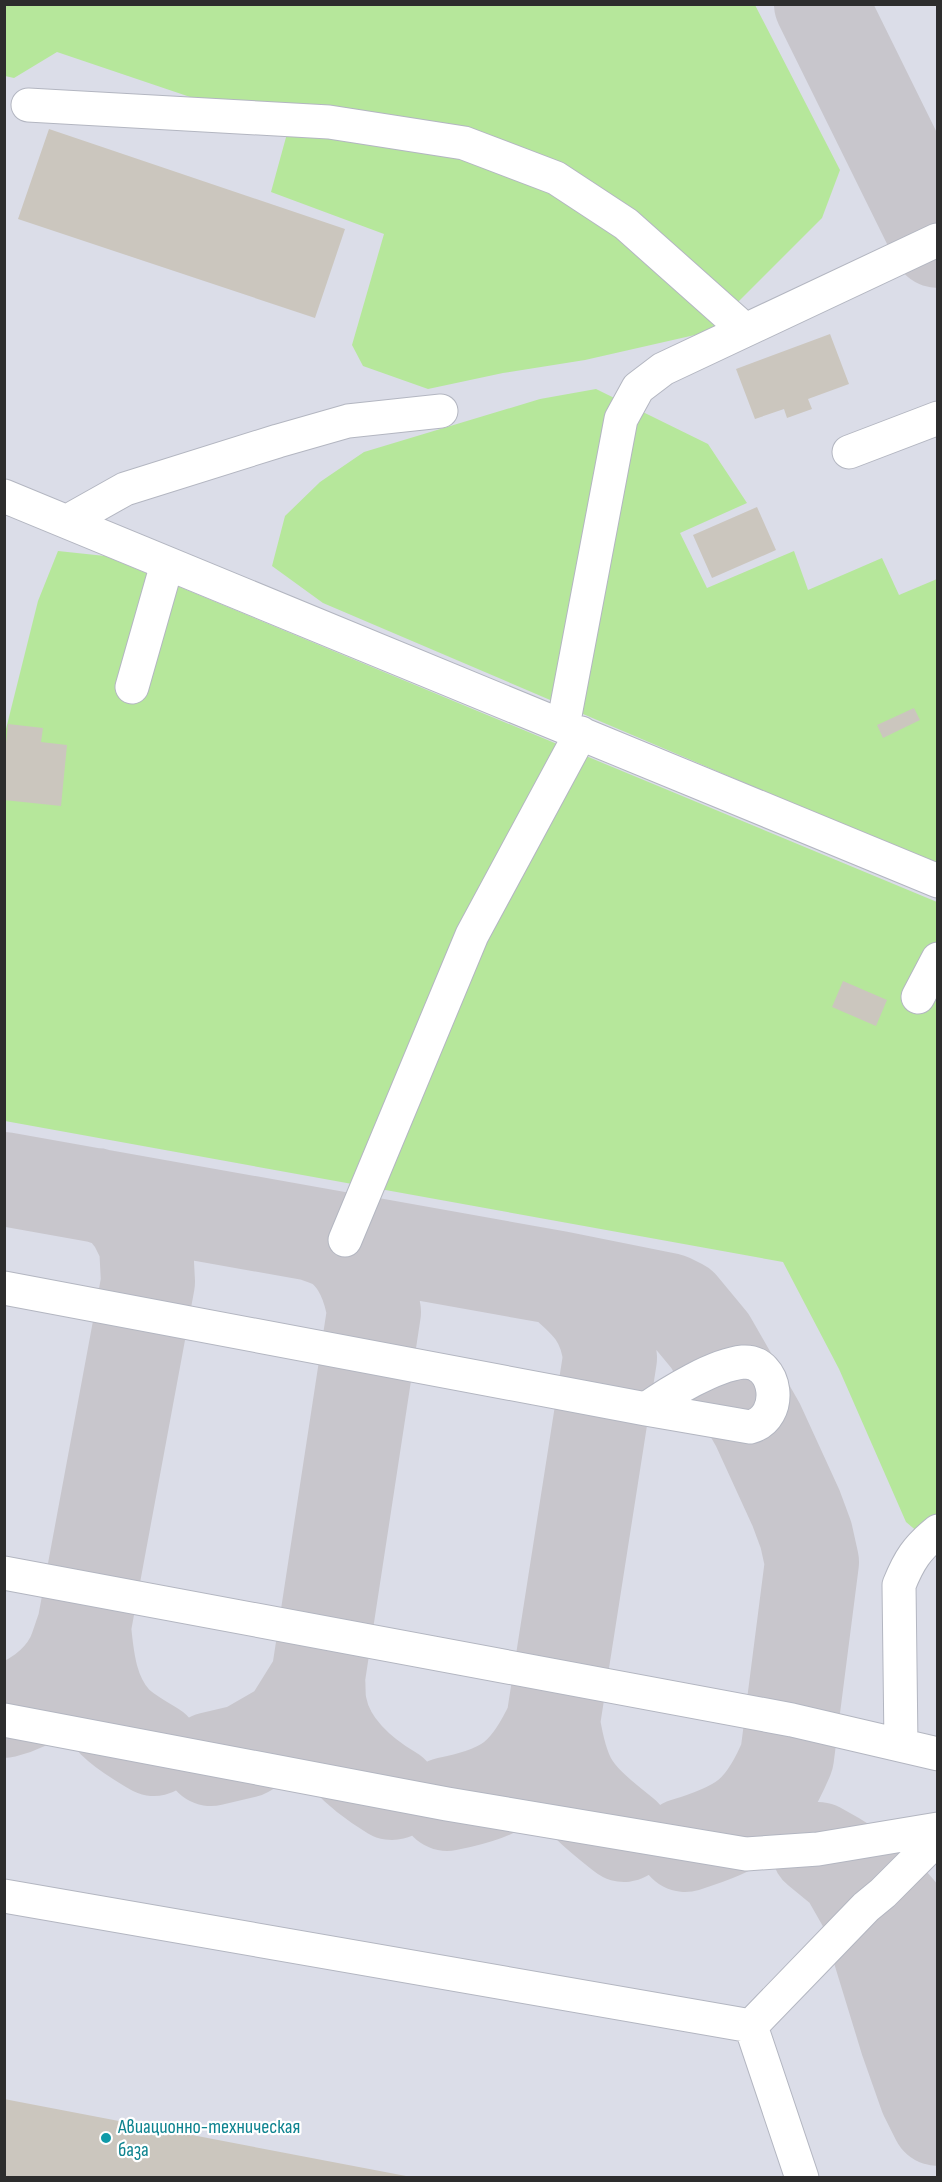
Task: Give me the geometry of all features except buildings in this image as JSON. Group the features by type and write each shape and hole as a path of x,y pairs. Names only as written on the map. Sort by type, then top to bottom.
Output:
{"lane":[{"path":"27,105 329,122 464,143 556,178 626,224 745,330"},
{"path":"345,1240 472,935 572,730 621,419 638,388 663,369 937,240"},
{"path":"68,521 125,489 288,438 348,421 441,411"},
{"path":"849,452 938,418"},
{"path":"7,505 68,521 167,564 938,881"},
{"path":"132,687 167,564"},
{"path":"918,997 938,959"},
{"path":"4,1288 646,1409"},
{"path":"900,1745 899,1585 908,1561 921,1544 938,1531"},
{"path":"4,1573 792,1720 938,1754"},
{"path":"4,1720 436,1802 746,1854 818,1849 938,1829"},
{"path":"752,2026 866,1907 938,1838"},
{"path":"4,1896 752,2026"},
{"path":"752,2026 802,2178"}],"shaded area":[{"path":"5,5 937,5 937,2177 5,2178"}],"green space":[{"path":"5,5 755,5 840,170 822,218 708,332 585,360 503,373 428,389 363,366 352,345 384,234 271,192 288,130 57,52 14,78 5,76"},
{"path":"596,389 708,444 747,503 680,533 707,588 794,551 808,590 882,558 899,595 937,579 937,865 323,603 272,566 285,516 320,482 364,452 540,399"},
{"path":"58,551 105,556 937,902 937,1548 906,1522 839,1369 783,1262 5,1121 4,737 38,601"}],"taxiway":[{"path":"821,4 938,241"},
{"path":"4,1179 559,1278 669,1300 681,1306 710,1341 758,1425 796,1508 806,1535 812,1562 787,1757 769,1792 749,1816 722,1832 685,1845"},
{"path":"96,1195 120,1203 135,1222 146,1244 148,1282 84,1627 85,1640 92,1678 100,1701 115,1722 154,1749"},
{"path":"316,1235 336,1243 353,1258 367,1284 374,1312 318,1678 319,1703 324,1720 337,1746 368,1777 392,1793"},
{"path":"559,1278 594,1312 604,1332 610,1358 553,1722 561,1761 574,1788 594,1810 624,1835"},
{"path":"4,1711 44,1692 60,1677 72,1659 84,1627"},
{"path":"211,1759 245,1751 288,1726 318,1678"},
{"path":"447,1804 485,1794 513,1779 534,1756 553,1722"},
{"path":"938,1977 921,1944 887,1898 862,1876 818,1849 846,1872 866,1907 907,2041 926,2095 938,2119"}],"place":[{"name":"Авиационно-техническая база","path":"106,2138"}]}
